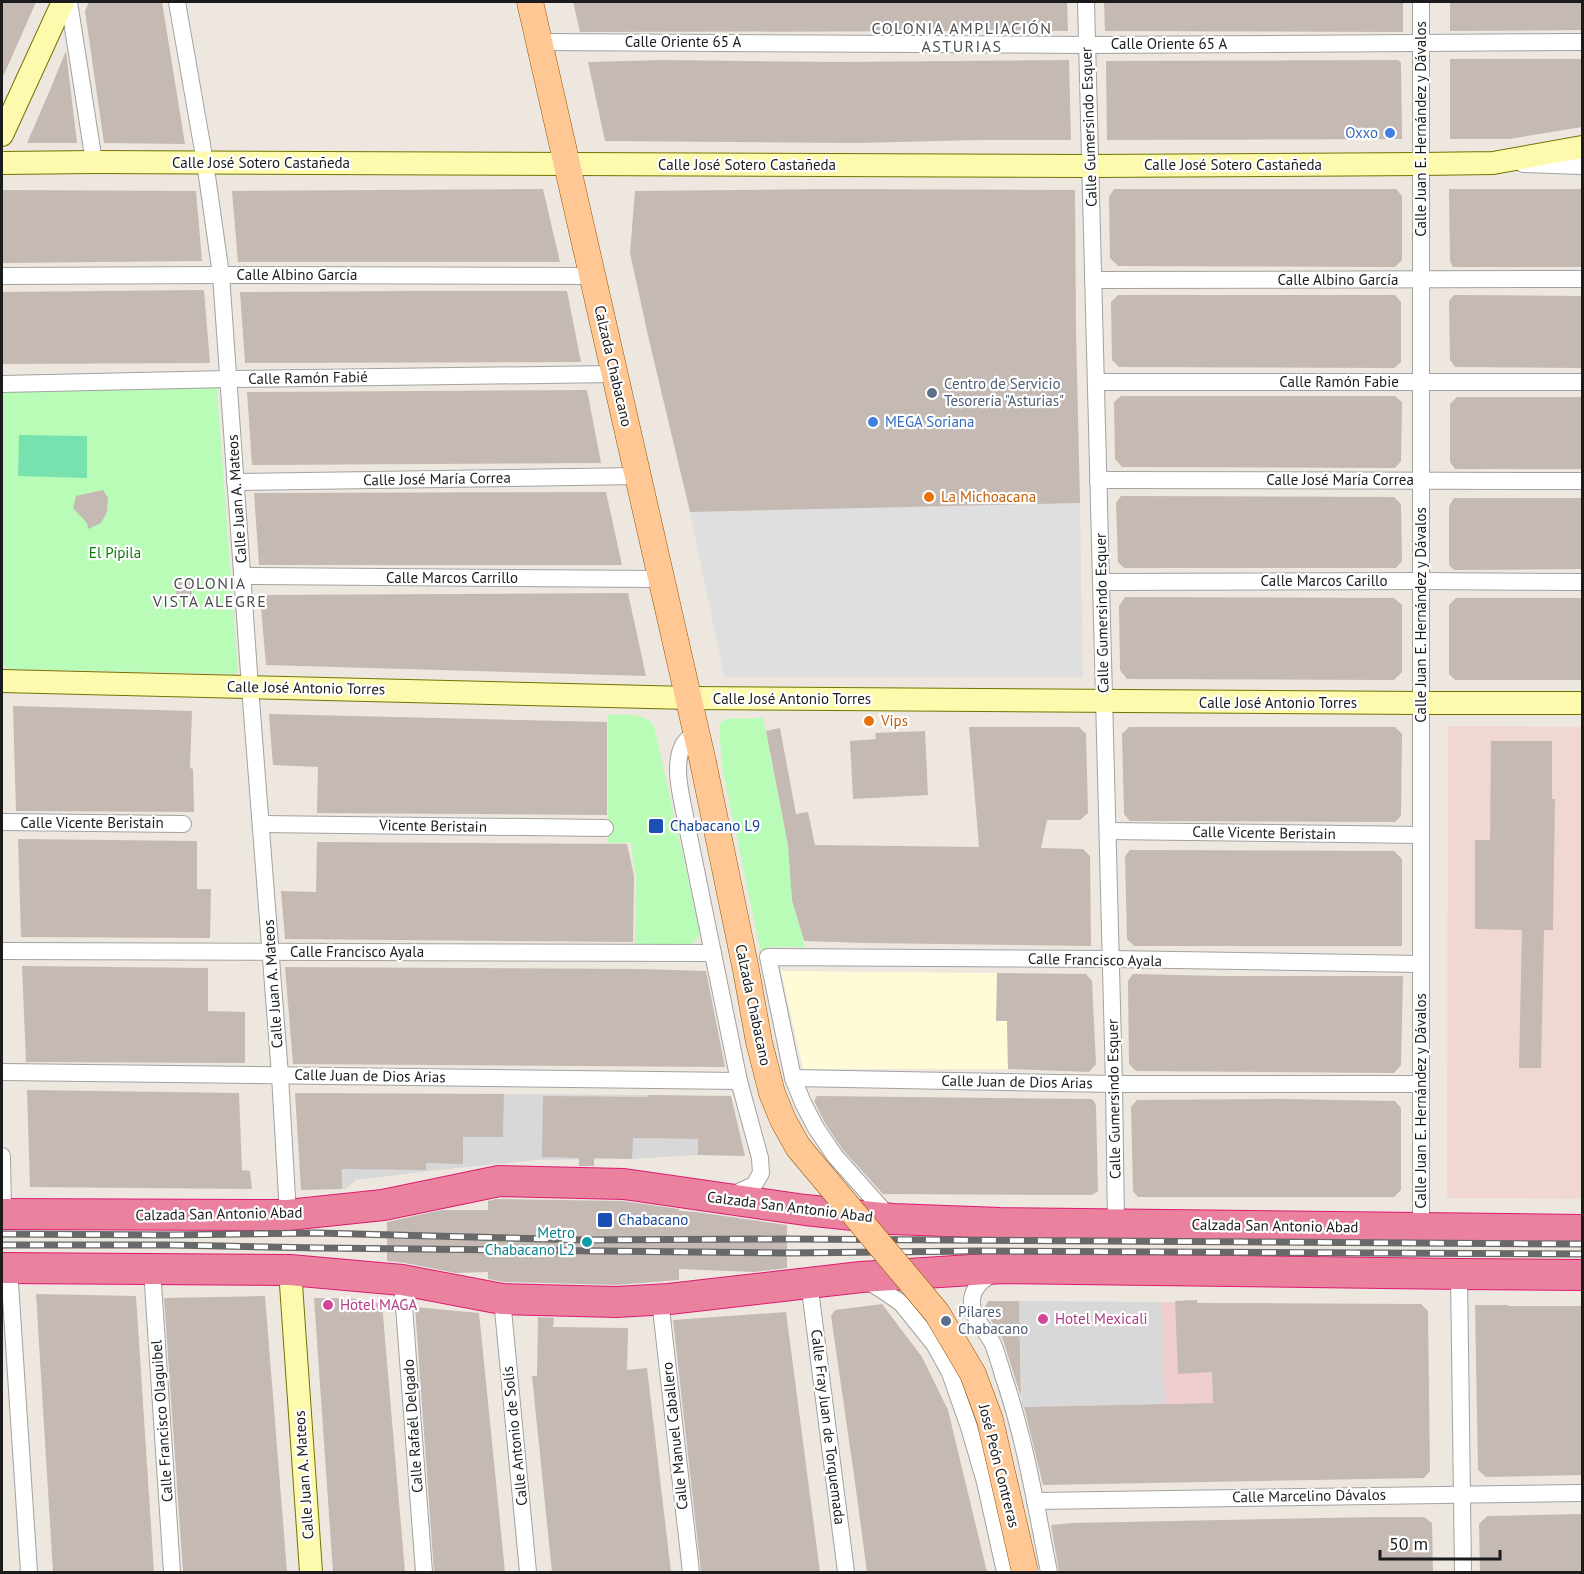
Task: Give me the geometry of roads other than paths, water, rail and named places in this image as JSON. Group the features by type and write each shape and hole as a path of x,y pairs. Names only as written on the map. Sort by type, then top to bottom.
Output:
{"highway":[{"name":"Calzada San Antonio Abad","path":"2,1214 288,1215 383,1205 499,1181 624,1184 724,1199 892,1219 1000,1223 1582,1230"},
{"path":"5,1268 290,1270 402,1280 502,1299 616,1302 660,1300 861,1277 1003,1268 1582,1275"}],"main road":[{"name":"Calzada Chabacano","path":"530,2 689,698 759,1042 772,1093 783,1120 798,1147 882,1247"},
{"name":"José Peón Contreras","path":"882,1247 938,1313 973,1374 990,1419 1025,1572"}],"street":[{"path":"2,135 63,2"},
{"path":"69,2 94,162"},
{"name":"Calle Juan A. Mateos","path":"177,2 205,162 221,275 280,1075 288,1215"},
{"name":"Calle Gumersindo Esquer","path":"1086,2 1116,1224"},
{"name":"Calle Juan E. Hernández y Dávalos","path":"1421,2 1421,1228"},
{"name":"Calle Oriente 65 A","path":"539,42 1087,45 1582,42"},
{"name":"Calle José Sotero Castañeda","path":"1493,163 1582,147"},
{"name":"Calle José Sotero Castañeda","path":"2,163 1090,166 1493,163 1582,166"},
{"name":"Calle Albino García","path":"2,276 593,276"},
{"name":"Calle Albino García","path":"1093,280 1582,279"},
{"name":"Calle Ramón Fabié","path":"2,384 615,374"},
{"name":"Calle Ramón Fabie","path":"1096,382 1582,382"},
{"name":"Calle José María Correa","path":"235,482 638,477"},
{"name":"Calle José María Correa","path":"1098,480 1582,481"},
{"name":"Calle Marcos Carrillo","path":"242,576 662,579"},
{"name":"Calle Marcos Carillo","path":"1101,582 1582,582"},
{"name":"Calle José Antonio Torres","path":"2,681 689,698 1582,703"},
{"name":"Calzada Chabacano","path":"696,731 684,744 678,761 679,780 713,953 740,1081 755,1137 761,1173 754,1185 724,1199"},
{"name":"Calle Vicente Beristain","path":"2,822 183,824"},
{"name":"Vicente Beristain","path":"261,824 605,828"},
{"name":"Calle Vicente Beristain","path":"1108,831 1421,835"},
{"name":"Calle Francisco Ayala","path":"2,951 713,953"},
{"name":"Calzada Chabacano","path":"768,957 793,1078 803,1102 835,1156 892,1219"},
{"name":"Calle Francisco Ayala","path":"768,957 1421,964"},
{"name":"Calle Juan de Dios Arias","path":"2,1072 740,1081"},
{"name":"Calle Juan de Dios Arias","path":"793,1078 1114,1083 1421,1084"},
{"path":"2,1156 2,1214"},
{"path":"5,1268 29,1572"},
{"name":"José Peón Contreras","path":"1003,1268 979,1282 972,1299 972,1308 993,1345 1012,1401 1049,1572"},
{"name":"Calle Francisco Olaguibel","path":"152,1269 172,1572"},
{"name":"Calle Juan A. Mateos","path":"290,1270 310,1572"},
{"path":"1459,1275 1463,1572"},
{"name":"José Peón Contreras","path":"861,1277 901,1303 934,1344 950,1373 985,1482 1005,1572"},
{"name":"Calle Rafaél Delgado","path":"402,1280 424,1572"},
{"name":"Calle Fray Juan de Torquemada","path":"809,1282 846,1572"},
{"name":"Calle Antonio de Solís","path":"502,1299 528,1572"},
{"name":"Calle Manuel Caballero","path":"660,1300 691,1572"},
{"name":"Calle Marcelino Dávalos","path":"1035,1501 1582,1493"}],"railway":[{"path":"2,1234 317,1233 583,1240 789,1239 1582,1244"},
{"path":"2,1245 789,1253 977,1251 1582,1254"}],"place":[{"name":"Oxxo","path":"1390,133"},
{"name":"Centro de Servicio Tesorería \"Asturias\"","path":"932,393"},
{"name":"MEGA Soriana","path":"873,422"},
{"name":"La Michoacana","path":"929,497"},
{"name":"Vips","path":"869,721"},
{"name":"Chabacano L9","path":"656,826"},
{"name":"Chabacano","path":"605,1220"},
{"name":"Metro Chabacano L2","path":"587,1242"},
{"name":"Hotel MAGA","path":"328,1305"},
{"name":"Hotel Mexicali","path":"1043,1319"},
{"name":"Pilares Chabacano","path":"946,1321"}],"district":[{"name":"COLONIA AMPLIACIÓN ASTURIAS","path":"962,37"},
{"name":"COLONIA VISTA ALEGRE","path":"210,592"}],"park label":[{"name":"El Pípila","path":"115,553"}]}
